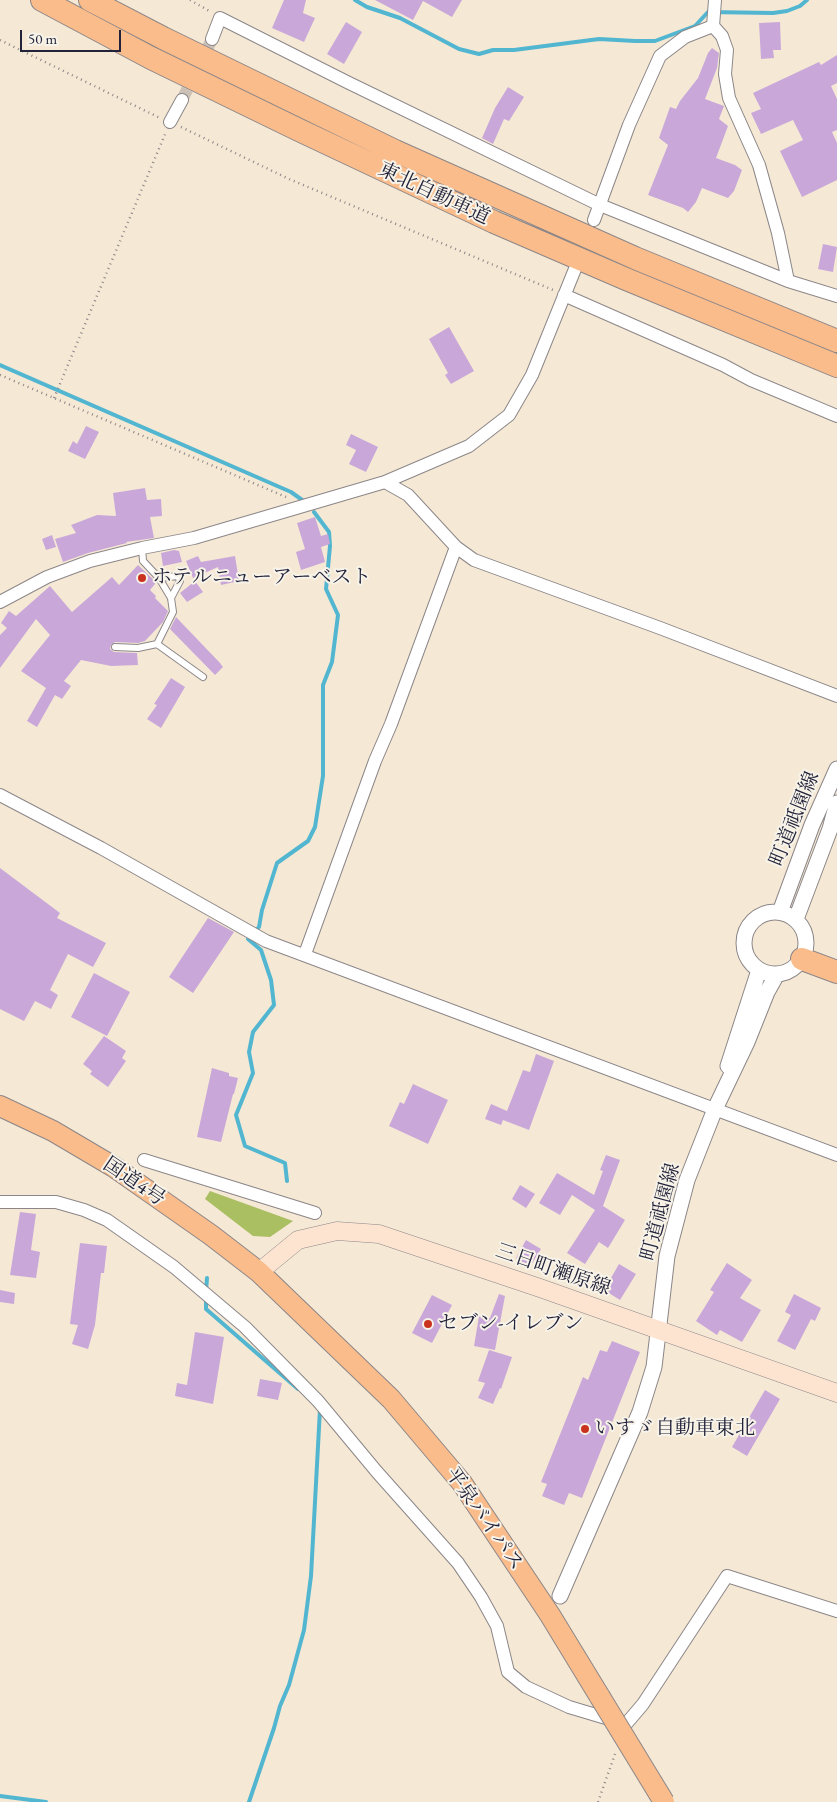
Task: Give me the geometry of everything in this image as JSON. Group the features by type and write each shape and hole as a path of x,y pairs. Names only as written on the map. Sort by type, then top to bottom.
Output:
{"highway":[{"name":"東北自動車道","path":"42,0 151,58 272,118 486,218 635,283 837,366"},
{"name":"東北自動車道","path":"90,0 163,38 403,155 635,258 837,341"},
{"path":"768,314 837,333"},
{"path":"805,953 837,958"},
{"path":"805,953 837,972"},
{"name":"国道4号","path":"0,1106 53,1131 114,1167 211,1235 259,1272"},
{"name":"平泉バイパス","path":"259,1272 391,1399 462,1483 550,1615 664,1802"}],"main road":[{"name":"三日町瀬原線","path":"259,1272 298,1240 337,1231 379,1234 658,1329 837,1393"}],"street":[{"path":"715,0 713,26 722,36 727,50 725,74 729,98 759,165 778,233 788,281"},
{"path":"212,39 220,18 600,205 788,281 837,296"},
{"path":"594,220 629,125 660,56 684,37 713,26"},
{"path":"170,122 182,100"},
{"path":"0,602 47,576 142,548 194,538 385,482 469,446 509,415 532,375 575,268"},
{"path":"564,295 751,380 837,416"},
{"path":"385,482 408,495 456,548 474,560 660,628 837,696"},
{"path":"305,954 375,761 391,724 456,548"},
{"name":"町道祗園線","path":"780,912 812,825 837,769"},
{"path":"0,795 101,848 266,941 305,954 837,1155"},
{"name":"町道祗園線","path":"796,919 830,829 837,803"},
{"path":"780,912 796,919 805,931 805,953 792,970 768,974 759,970 751,963 746,954 745,934 757,918 766,913 780,912"},
{"name":"町道祗園線","path":"715,1109 759,970"},
{"name":"町道祗園線","path":"560,1596 640,1412 654,1367 670,1246 687,1180 715,1109 747,1042 767,992 777,974"},
{"path":"144,1160 315,1213"},
{"path":"0,1202 56,1202 84,1210 107,1220 174,1267 245,1327 318,1401 377,1472 458,1563 482,1597 497,1626 508,1672 526,1687 569,1707 626,1724 643,1704 727,1576 837,1611"}],"lane":[{"path":"142,548 143,561 159,578 172,598 173,612 157,644"},
{"path":"159,578 178,576 180,581 172,598"},
{"path":"115,646 138,648 157,644 203,677"}],"path":[{"path":"190,0 220,18"},
{"path":"0,40 289,179 564,295"},
{"path":"54,398 170,122"},
{"path":"0,376 306,506"},
{"path":"598,1802 617,1750"}],"green space":[{"path":"210,1191 293,1221 270,1237 253,1236 205,1199"}],"building":[{"path":"284,0 306,0 303,13 315,18 304,42 272,28"},
{"path":"375,0 462,0 452,17 423,1 413,20"},
{"path":"346,22 362,32 344,64 327,54"},
{"path":"780,22 781,50 773,50 774,58 761,59 759,23"},
{"path":"712,48 719,53 717,68 705,99 724,106 719,119 728,126 716,158 735,165 742,170 734,191 728,198 702,188 696,202 688,212 683,208 648,195 668,145 659,138 670,107 676,109 698,78 708,53"},
{"path":"837,55 837,83 831,86 837,99 837,130 832,132 837,143 837,180 802,197 780,151 803,140 793,120 761,134 751,113 761,109 753,93 819,62 821,65"},
{"path":"508,87 524,97 509,121 504,119 493,144 482,138 495,108"},
{"path":"823,244 837,247 833,272 818,269"},
{"path":"449,327 474,371 451,384 445,375 448,373 429,339"},
{"path":"86,426 99,432 85,459 68,451 73,441 77,444"},
{"path":"351,434 378,447 366,472 349,464 356,450 346,445"},
{"path":"145,488 147,500 161,499 162,516 150,517 154,538 126,542 63,562 55,539 76,533 71,525 97,515 116,516 113,493"},
{"path":"315,517 321,536 328,534 330,544 321,547 325,562 301,570 296,552 305,549 297,523"},
{"path":"52,535 56,547 46,550 42,539"},
{"path":"174,550 179,551 182,562 163,566 161,553"},
{"path":"198,556 201,562 235,556 239,581 221,585 218,567 193,578 186,561"},
{"path":"138,565 155,581 150,590 168,611 163,622 145,641 138,643 115,642 111,645 110,649 114,652 137,653 138,665 111,666 81,660 64,681 71,686 62,699 55,695 37,727 27,721 46,688 21,671 50,635 36,619 0,668 0,635 7,628 1,623 9,611 16,616 50,586 72,612 112,577 119,585"},
{"path":"195,581 203,592 187,602 180,593"},
{"path":"176,617 223,667 215,675 170,629"},
{"path":"171,678 185,687 161,728 147,719 157,705 154,704"},
{"path":"0,868 60,913 57,918 106,943 93,967 68,954 50,990 58,995 51,1009 35,1001 24,1021 0,1009"},
{"path":"208,918 234,932 193,993 169,977"},
{"path":"94,973 130,992 107,1036 71,1017"},
{"path":"104,1036 126,1051 122,1058 126,1061 108,1087 90,1074 92,1071 83,1064"},
{"path":"536,1054 554,1061 529,1130 503,1120 501,1125 485,1119 491,1104 507,1111 523,1070 530,1072"},
{"path":"212,1068 238,1078 221,1142 197,1137"},
{"path":"413,1084 448,1100 428,1144 389,1126 400,1102 404,1104"},
{"path":"606,1155 620,1160 603,1206 625,1220 608,1248 599,1242 585,1264 567,1253 595,1210 572,1195 560,1215 539,1203 557,1173 594,1195 603,1171 600,1170"},
{"path":"520,1185 535,1194 526,1208 512,1199"},
{"path":"20,1212 36,1214 31,1250 40,1252 36,1278 10,1275"},
{"path":"526,1240 541,1249 530,1267 516,1258"},
{"path":"80,1243 107,1246 104,1273 101,1273 95,1325 88,1349 72,1344 78,1325 70,1324"},
{"path":"727,1263 752,1280 740,1298 761,1310 742,1342 720,1330 717,1335 696,1321 714,1292 710,1290"},
{"path":"619,1264 636,1274 620,1300 604,1290"},
{"path":"0,1290 15,1293 14,1304 0,1302"},
{"path":"499,1294 505,1296 495,1350 474,1346 479,1316 490,1318"},
{"path":"794,1294 821,1308 815,1321 811,1319 795,1350 777,1341 791,1315 785,1312"},
{"path":"432,1295 452,1305 432,1343 412,1333"},
{"path":"195,1332 224,1337 213,1404 175,1396 177,1383 187,1385"},
{"path":"612,1341 640,1352 582,1498 569,1493 564,1505 542,1496 547,1484 541,1482 583,1377 588,1380 600,1350 607,1352"},
{"path":"489,1350 512,1357 501,1389 493,1404 478,1398 485,1383 478,1381"},
{"path":"260,1379 282,1383 278,1400 257,1396"},
{"path":"765,1390 780,1399 747,1456 732,1447"}],"waterway":[{"path":"355,0 367,7 400,18 459,49 479,54 493,50 514,50 599,39 655,41 695,26 708,12 773,13 787,11 800,6 807,0"},
{"path":"0,365 291,492 305,502"},
{"path":"287,1181 285,1163 245,1146 236,1115 253,1073 249,1052 253,1032 274,1005 271,980 261,950 248,939 259,927 262,910 277,863 308,841 315,827 323,776 323,685 332,662 338,615 326,589 330,546 329,532 314,512"},
{"path":"206,1291 207,1278"},
{"path":"206,1298 206,1309 298,1389"},
{"path":"249,1802 280,1706 289,1685 304,1630 311,1576 320,1409"},
{"path":"0,1796 46,1802"}],"tunnel":[{"path":"182,100 212,39"}],"place":[{"name":"ホテルニューアーベスト","path":"142,578"},
{"name":"セブン-イレブン","path":"428,1324"},
{"name":"いすゞ自動車東北","path":"585,1429"}]}
